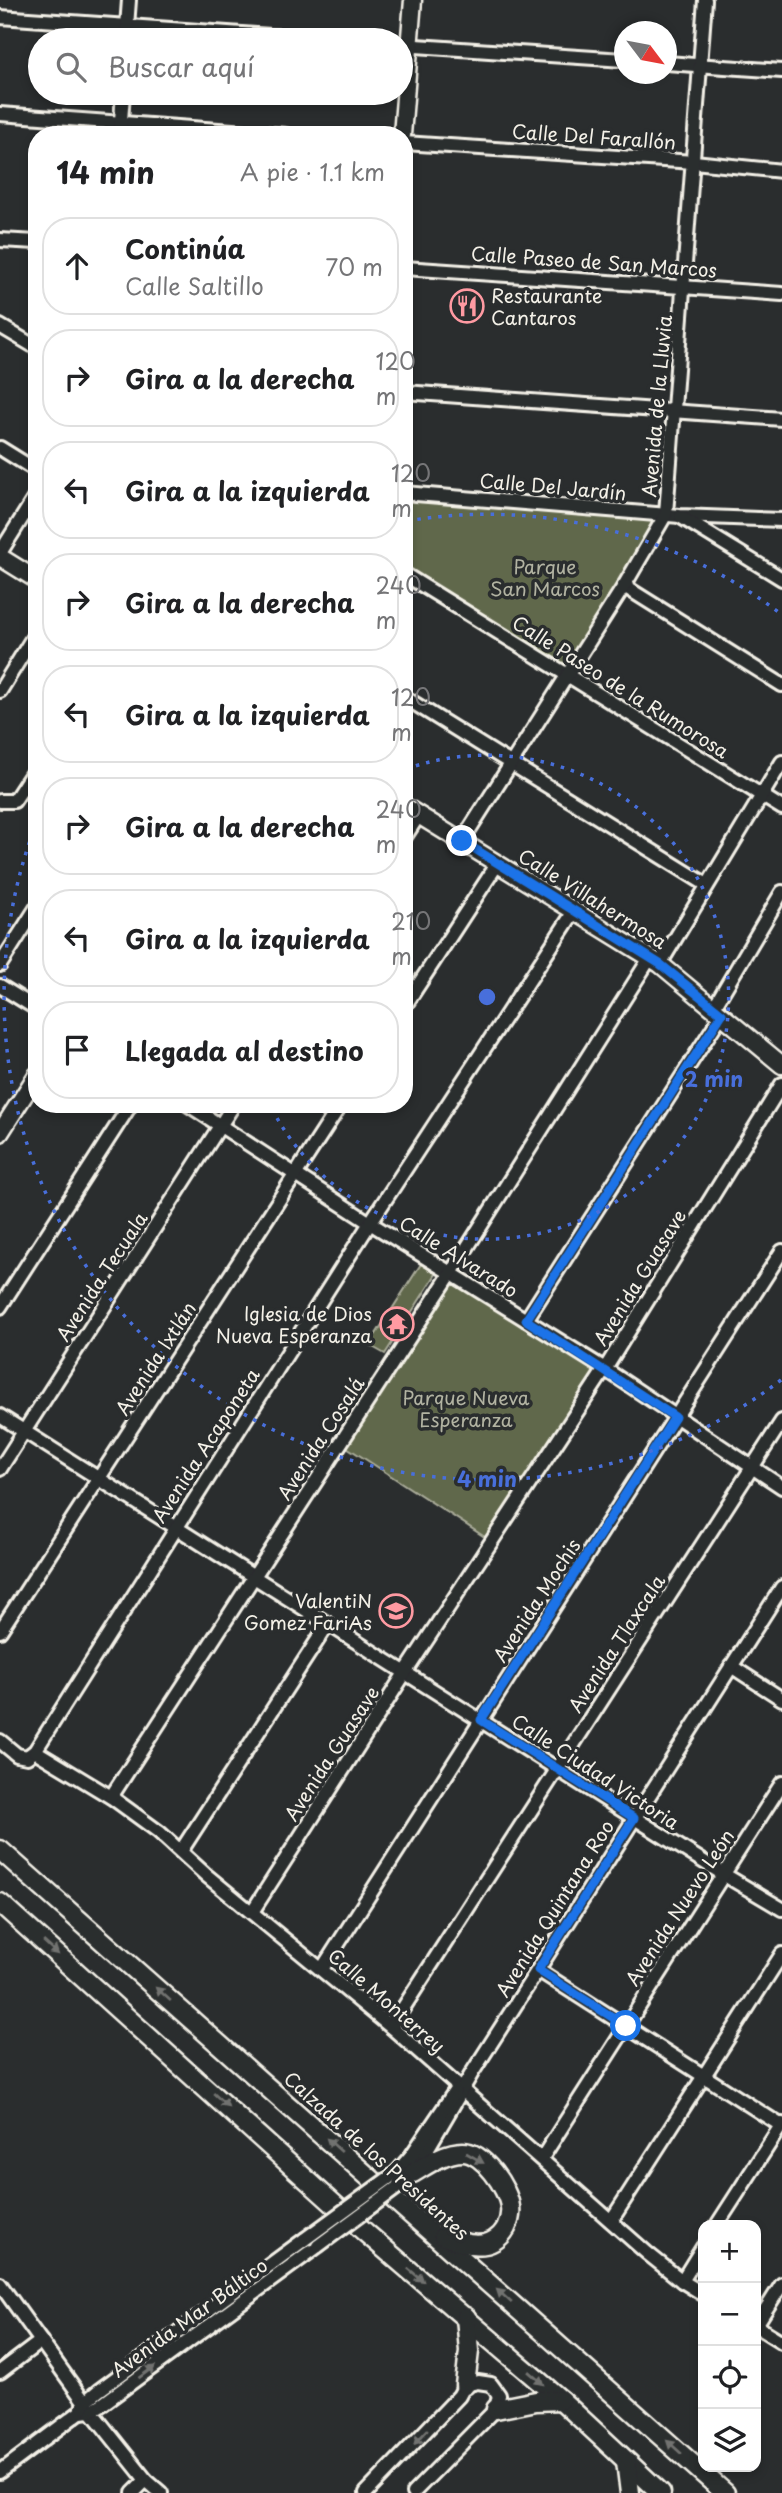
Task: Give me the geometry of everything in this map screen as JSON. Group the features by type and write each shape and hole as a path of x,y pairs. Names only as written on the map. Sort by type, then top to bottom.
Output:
{"highway":[{"name":"Calzada de los Presidentes","path":"0,1850 724,2493"},
{"path":"0,1903 366,2233 561,2400 661,2493"},
{"path":"406,2175 446,2155 466,2152 489,2167 508,2199 511,2208 505,2230 486,2244 472,2246 459,2243 430,2231"},
{"path":"465,2385 469,2351 466,2317"},
{"path":"496,2409 536,2400 561,2400"},
{"path":"626,2461 630,2493"}],"main road":[{"path":"408,28 413,0"},
{"path":"402,126 403,105"},
{"path":"0,555 28,574"},
{"name":"Calle Villahermosa","path":"413,811 655,961 782,1065"},
{"path":"0,1133 28,1089"}],"street":[{"path":"127,26 129,0"},
{"name":"Avenida de la Lluvia","path":"462,841 624,586 666,514 705,0"},
{"path":"0,17 156,28"},
{"path":"413,47 614,59"},
{"path":"677,64 782,71"},
{"path":"120,126 122,105"},
{"path":"0,114 96,126"},
{"name":"Calle Del Farallón","path":"413,144 694,162 782,171"},
{"path":"0,240 28,242"},
{"name":"Calle Paseo de San Marcos","path":"413,269 782,294"},
{"path":"0,326 28,343"},
{"path":"413,394 782,419"},
{"path":"0,448 28,465"},
{"name":"Calle Del Jardín","path":"413,494 680,516 782,520"},
{"path":"0,555 28,509"},
{"path":"680,516 782,579"},
{"name":"Calle Paseo de la Rumorosa","path":"413,579 782,808"},
{"path":"624,586 782,684"},
{"path":"0,691 28,646"},
{"path":"413,704 707,885"},
{"name":"Avenida Cosalá","path":"111,1797 707,885 782,762"},
{"path":"0,801 10,802 18,797 28,781"},
{"path":"413,824 419,815"},
{"path":"413,993 498,863"},
{"path":"526,1320 718,1011 782,892"},
{"name":"Avenida Acaponeta","path":"32,1754 370,1223 575,910"},
{"path":"0,965 28,921"},
{"path":"0,986 28,1003"},
{"name":"Avenida Guasave","path":"252,1912 605,1369 782,1084"},
{"path":"0,1307 125,1113"},
{"name":"Calle Alvarado","path":"200,1113 370,1223 605,1369 782,1487"},
{"name":"Avenida Tecuala","path":"0,1469 228,1113"},
{"name":"Avenida Ixtlán","path":"0,1631 335,1113"},
{"name":"Avenida Mochis","path":"322,1969 782,1251"},
{"name":"Calle Ciudad Victoria","path":"0,1416 782,1909"},
{"name":"Avenida Tlaxcala","path":"391,2027 782,1421"},
{"name":"Avenida Quintana Roo","path":"406,2175 411,2157 472,2073 782,1587"},
{"path":"181,1851 328,1624"},
{"path":"731,1666 782,1699"},
{"name":"Calle Monterrey","path":"0,1741 17,1755 32,1754 138,1814 181,1851 194,1866 391,2027 611,2221 682,2281 698,2291"},
{"name":"Avenida Nuevo León","path":"542,2158 782,1783"},
{"path":"611,2221 782,1954"},
{"path":"538,1970 782,2125 720,2220"},
{"name":"Avenida Mar Báltico","path":"0,2472 305,2239 406,2175"},
{"name":"Avenida Mar Báltico","path":"85,2408 318,2246 406,2175"},
{"path":"682,2281 698,2255"},
{"path":"0,2284 85,2408 146,2480 161,2493"},
{"path":"761,2318 782,2284"},
{"path":"761,2329 782,2343"},
{"path":"0,2372 41,2341"},
{"path":"366,2493 459,2396 465,2385 478,2382 491,2384 499,2395 496,2409 413,2493"},
{"path":"133,2493 146,2480"}],"green space":[{"name":"Parque San Marcos","path":"413,494 657,518 568,673 413,578"},
{"path":"421,1264 436,1274 385,1354 369,1345"},
{"name":"Parque Nueva Esperanza","path":"447,1271 601,1369 488,1539 339,1442"}],"place":[{"name":"Restaurante Cantaros","path":"467,306"},
{"name":"Iglesia de Dios Nueva Esperanza","path":"397,1324"},
{"name":"ValentiN Gomez FariAs","path":"396,1611"}],"route":[{"path":"462,841 660,964 722,1014 526,1320 675,1417 481,1720 634,1818 538,1970 626,2026"}]}
